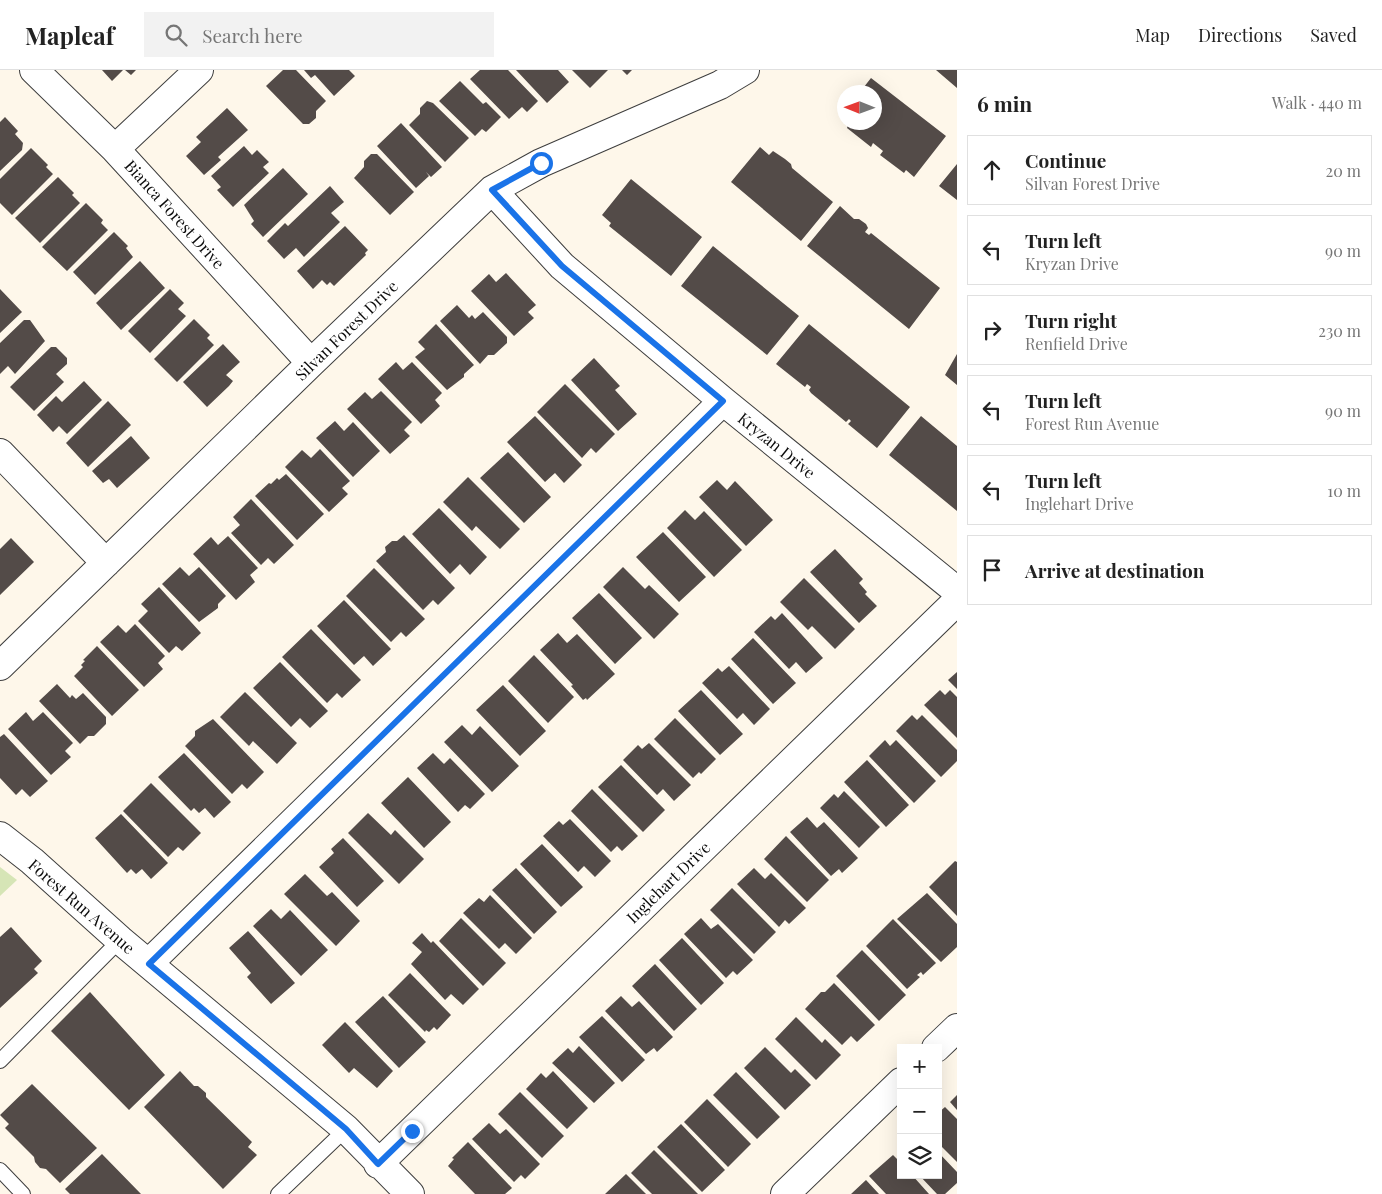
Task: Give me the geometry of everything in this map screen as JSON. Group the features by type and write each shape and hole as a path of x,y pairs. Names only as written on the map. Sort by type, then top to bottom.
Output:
{"street":[{"name":"Bianca Forest Drive","path":"34,70 115,149 311,363"},
{"path":"115,149 199,70"},
{"name":"Silvan Forest Drive","path":"0,666 311,363 492,190 541,163 720,85 744,70"},
{"name":"Kryzan Drive","path":"492,190 562,266 723,401 957,592"},
{"path":"149,964 723,401"},
{"path":"0,453 106,563"},
{"name":"Inglehart Drive","path":"378,1164 957,601"},
{"name":"Forest Run Avenue","path":"0,836 32,860 120,940 346,1129 378,1164 410,1194"},
{"path":"940,1044 957,1028"},
{"path":"785,1194 897,1086"}],"lane":[{"path":"0,1061 120,940"},
{"path":"278,1194 346,1129"},
{"path":"0,1170 23,1194"}],"green space":[{"path":"0,867 17,880 0,896"}],"building":[{"path":"102,70 123,70 112,81"},
{"path":"125,70 136,70 131,75"},
{"path":"283,70 296,70 326,101 316,111 316,118 309,124 303,124 266,86"},
{"path":"304,70 349,70 355,76 334,96 315,75 311,78"},
{"path":"480,70 508,70 538,101 527,112 522,107 509,119 470,79"},
{"path":"516,70 558,70 569,82 547,103"},
{"path":"572,70 608,70 590,88"},
{"path":"622,70 632,70 627,75"},
{"path":"936,70 957,70 957,88"},
{"path":"871,78 880,85 866,85"},
{"path":"460,81 483,104 486,102 501,117 486,132 482,129 475,136 439,101"},
{"path":"882,87 946,136 914,177 906,170 904,173 880,155 883,151 873,143 871,147 850,130 882,130"},
{"path":"427,101 433,103 469,138 445,162 409,125 420,114 420,108"},
{"path":"227,108 248,130 218,157 221,160 204,175 186,156 201,142 196,137"},
{"path":"5,117 18,131 15,134 23,143 22,150 0,171 0,122"},
{"path":"401,123 442,167 431,177 426,172 429,176 416,188 377,146"},
{"path":"244,146 252,155 257,150 269,162 263,167 269,173 233,207 217,190 221,187 211,176"},
{"path":"760,147 769,155 773,151 785,159 791,164 792,168 833,202 801,241 731,182"},
{"path":"31,148 48,165 46,167 53,174 12,215 0,203 0,179"},
{"path":"371,154 377,154 414,192 390,215 354,178 364,167 364,161"},
{"path":"957,164 957,200 939,186"},
{"path":"283,168 308,194 263,237 251,224 254,221 244,205"},
{"path":"58,177 74,193 72,195 80,203 40,243 15,218"},
{"path":"631,179 702,237 671,276 609,226 611,223 602,215"},
{"path":"330,186 344,202 331,213 340,222 304,257 296,248 284,259 267,241 285,223 288,226"},
{"path":"86,203 103,220 101,223 108,230 67,271 42,247"},
{"path":"840,206 854,219 859,219 866,224 868,228 865,232 869,235 871,233 940,288 909,329 807,246"},
{"path":"345,226 368,250 365,253 366,255 334,286 330,282 327,285 322,280 313,289 297,271"},
{"path":"114,232 128,246 126,248 133,257 95,295 73,272"},
{"path":"713,246 799,316 767,355 681,286"},
{"path":"140,261 165,288 121,330 96,303"},
{"path":"506,273 536,305 528,312 534,318 514,336 471,291 489,274 496,282"},
{"path":"0,289 22,312 0,333"},
{"path":"170,289 184,303 178,309 186,316 150,353 128,331"},
{"path":"457,305 469,318 472,315 475,319 483,312 507,337 507,343 494,355 488,355 480,364 440,321"},
{"path":"194,319 210,335 207,338 214,345 177,382 154,359"},
{"path":"24,320 30,320 45,341 15,374 8,366 0,374 0,343"},
{"path":"436,324 474,365 464,374 464,377 447,390 415,357 425,349 418,342"},
{"path":"809,324 910,407 877,448 848,424 851,421 849,419 846,422 811,393 809,390 811,387 807,384 805,387 776,364"},
{"path":"223,344 240,362 226,375 233,381 207,407 183,382"},
{"path":"51,347 56,347 67,358 67,364 56,374 64,382 34,411 10,387"},
{"path":"957,354 957,385 945,375"},
{"path":"594,358 620,386 615,390 637,414 618,431 571,380"},
{"path":"396,362 403,370 412,362 442,393 435,400 440,406 421,424 378,379"},
{"path":"84,381 102,400 67,434 59,426 53,432 37,415 56,396 62,402"},
{"path":"565,384 615,434 596,453 591,448 582,458 537,412"},
{"path":"381,391 412,422 404,430 410,436 390,454 347,409 365,392 372,399"},
{"path":"108,401 131,425 88,467 66,443"},
{"path":"535,416 582,465 564,483 555,473 545,482 507,442"},
{"path":"921,416 957,446 957,511 889,455"},
{"path":"335,421 344,431 353,422 380,451 353,477 316,438"},
{"path":"131,436 150,458 117,488 109,479 103,483 92,471"},
{"path":"320,449 350,481 342,488 348,494 329,512 285,467 302,450 311,458"},
{"path":"508,452 551,497 524,523 480,478"},
{"path":"286,474 324,514 297,540 255,496 269,483 271,484 277,478 279,480"},
{"path":"468,477 520,529 500,549 476,526 472,531 443,502"},
{"path":"717,480 727,490 735,481 773,520 746,546 699,497"},
{"path":"251,499 294,545 274,564 268,558 261,565 231,533 240,525 233,517"},
{"path":"439,508 487,557 470,575 460,564 450,574 412,534"},
{"path":"685,510 695,520 704,511 742,550 714,577 667,528"},
{"path":"663,532 706,577 679,602 636,557"},
{"path":"404,535 455,588 438,605 433,600 423,610 376,561 386,552 385,547"},
{"path":"228,536 258,568 250,575 255,582 236,600 193,554 211,537 218,545"},
{"path":"11,538 34,562 0,595 0,549"},
{"path":"835,549 863,579 859,583 867,592 865,594 877,606 859,623 810,572"},
{"path":"180,567 189,576 199,567 226,596 218,604 218,608 199,622 162,584"},
{"path":"623,567 645,589 649,585 679,614 654,639 603,587"},
{"path":"374,568 425,619 406,637 401,632 391,642 346,596"},
{"path":"804,578 855,629 835,649 812,626 808,630 780,602"},
{"path":"159,587 201,633 182,651 176,646 169,653 138,621 148,611 141,604"},
{"path":"599,593 642,638 615,664 572,618"},
{"path":"344,600 391,649 373,666 364,656 354,665 317,626"},
{"path":"782,613 823,658 806,673 796,662 789,669 754,632 771,616 775,620"},
{"path":"135,624 165,656 158,663 163,669 144,687 100,642 118,625 126,633"},
{"path":"311,629 361,680 342,698 337,693 327,703 282,657"},
{"path":"558,633 567,643 577,634 615,674 587,700 586,698 583,700 571,686 573,685 540,650"},
{"path":"753,638 796,683 773,704 731,659"},
{"path":"97,646 139,690 112,716 74,676 83,667 81,665 85,661 83,660"},
{"path":"534,655 574,697 548,723 508,681"},
{"path":"280,662 328,711 310,728 300,718 291,727 253,688"},
{"path":"729,666 770,709 754,725 743,713 737,719 702,683 718,668 722,672"},
{"path":"957,672 957,689 948,680"},
{"path":"57,684 70,698 72,695 76,699 83,693 106,717 106,724 94,736 88,736 80,744 39,701"},
{"path":"503,685 546,731 520,756 476,710"},
{"path":"701,690 743,734 720,755 678,711"},
{"path":"940,690 945,695 950,690 957,697 957,738 924,705"},
{"path":"245,692 297,743 277,764 253,741 249,746 220,717"},
{"path":"26,712 33,721 43,712 73,743 65,751 71,757 51,775 8,729"},
{"path":"912,715 917,720 922,715 957,750 957,761 941,777 896,731"},
{"path":"675,718 716,759 701,774 699,772 693,778 654,739"},
{"path":"213,719 264,772 247,789 242,784 232,794 185,746 195,736 195,731"},
{"path":"462,725 472,735 480,726 519,766 492,792 444,742"},
{"path":"4,734 48,781 30,797 22,789 16,795 0,778 0,737"},
{"path":"885,740 890,746 896,740 936,781 914,803 869,756"},
{"path":"649,743 691,785 674,801 663,789 657,795 623,760 638,745 642,749"},
{"path":"184,753 231,802 214,818 205,808 199,813 194,808 191,811 158,777"},
{"path":"433,753 444,764 450,758 485,794 470,809 465,805 458,812 417,768"},
{"path":"867,760 909,805 886,827 844,782"},
{"path":"621,765 665,810 643,832 598,787"},
{"path":"408,777 451,822 424,848 381,803"},
{"path":"151,783 201,833 183,851 178,847 168,857 123,811"},
{"path":"592,789 638,836 622,851 617,846 611,852 571,811"},
{"path":"844,791 880,827 859,848 820,808 834,794 838,798"},
{"path":"368,813 391,835 395,830 424,859 399,884 348,833"},
{"path":"121,814 168,863 151,879 142,869 136,874 131,869 127,873 95,838"},
{"path":"807,817 817,828 824,822 858,858 842,873 839,869 831,876 790,832"},
{"path":"570,819 611,861 595,877 584,866 578,872 543,836 559,821 563,825"},
{"path":"786,836 829,880 807,902 764,859"},
{"path":"343,838 384,881 357,907 319,867 334,853 331,849"},
{"path":"542,844 583,887 561,907 520,864"},
{"path":"955,861 957,862 957,916 929,887"},
{"path":"516,868 557,912 534,934 492,890"},
{"path":"754,868 765,879 771,873 806,908 789,924 785,920 779,927 737,884"},
{"path":"305,874 327,896 332,892 360,921 336,946 284,894"},
{"path":"732,888 776,932 754,954 710,910"},
{"path":"927,893 957,924 957,947 941,962 897,919"},
{"path":"490,895 532,938 516,954 505,943 499,949 463,913 479,898 484,902"},
{"path":"271,909 281,919 290,910 328,950 301,976 253,926"},
{"path":"461,918 506,963 483,986 439,941"},
{"path":"701,918 711,929 718,924 753,960 737,975 733,971 726,978 684,934"},
{"path":"893,919 936,963 923,975 921,972 917,975 920,977 907,989 866,946"},
{"path":"11,927 42,961 34,969 38,973 0,1008 0,937"},
{"path":"248,931 295,983 271,1004 247,977 251,973 229,948"},
{"path":"422,933 431,943 433,941 479,989 463,1005 451,994 445,1000 411,964 422,952 412,943"},
{"path":"682,938 724,983 701,1005 659,960"},
{"path":"862,950 906,995 879,1021 836,976"},
{"path":"655,964 697,1009 674,1031 632,986"},
{"path":"410,973 451,1015 437,1030 434,1027 429,1032 426,1030 425,1032 388,995"},
{"path":"834,983 875,1025 857,1042 851,1036 842,1045 805,1009 821,992 825,992"},
{"path":"90,992 165,1075 129,1110 51,1031"},
{"path":"383,996 426,1042 399,1068 355,1022"},
{"path":"621,996 632,1007 639,1001 673,1037 657,1052 654,1048 646,1054 605,1011"},
{"path":"602,1016 645,1060 622,1082 579,1037"},
{"path":"796,1017 822,1043 825,1039 841,1055 816,1080 775,1039"},
{"path":"345,1022 393,1071 377,1088 354,1068 349,1073 322,1045"},
{"path":"579,1046 615,1083 594,1103 552,1063 568,1048 573,1053"},
{"path":"765,1047 791,1073 795,1069 811,1085 785,1110 744,1068"},
{"path":"180,1071 194,1086 198,1086 206,1093 206,1097 252,1142 248,1147 257,1155 223,1189 144,1107"},
{"path":"553,1071 588,1108 567,1129 526,1089 541,1073 546,1078"},
{"path":"736,1072 780,1117 757,1139 713,1095"},
{"path":"32,1084 97,1148 60,1183 46,1169 40,1168 35,1162 34,1157 5,1128 9,1124 0,1115"},
{"path":"520,1092 564,1136 542,1158 498,1114"},
{"path":"957,1095 957,1110 950,1102"},
{"path":"707,1099 751,1144 728,1167 684,1122"},
{"path":"945,1107 957,1119 957,1162 942,1147 942,1110"},
{"path":"489,1123 500,1134 506,1129 540,1164 525,1179 521,1175 514,1182 472,1139"},
{"path":"681,1124 725,1170 702,1192 657,1147"},
{"path":"468,1142 512,1188 505,1194 475,1194 448,1166 454,1159 452,1158"},
{"path":"654,1150 698,1194 652,1194 631,1173"},
{"path":"102,1154 141,1194 70,1194 65,1189"},
{"path":"893,1155 897,1159 897,1179 916,1179 929,1194 886,1194 869,1176"},
{"path":"942,1156 957,1172 957,1183 945,1194 937,1194 923,1179 942,1179"},
{"path":"626,1174 646,1194 605,1194"},
{"path":"866,1180 879,1194 851,1194"}],"route":[{"path":"412,1131 378,1164 346,1129 149,964 723,401 562,266 492,190 541,163"}]}
